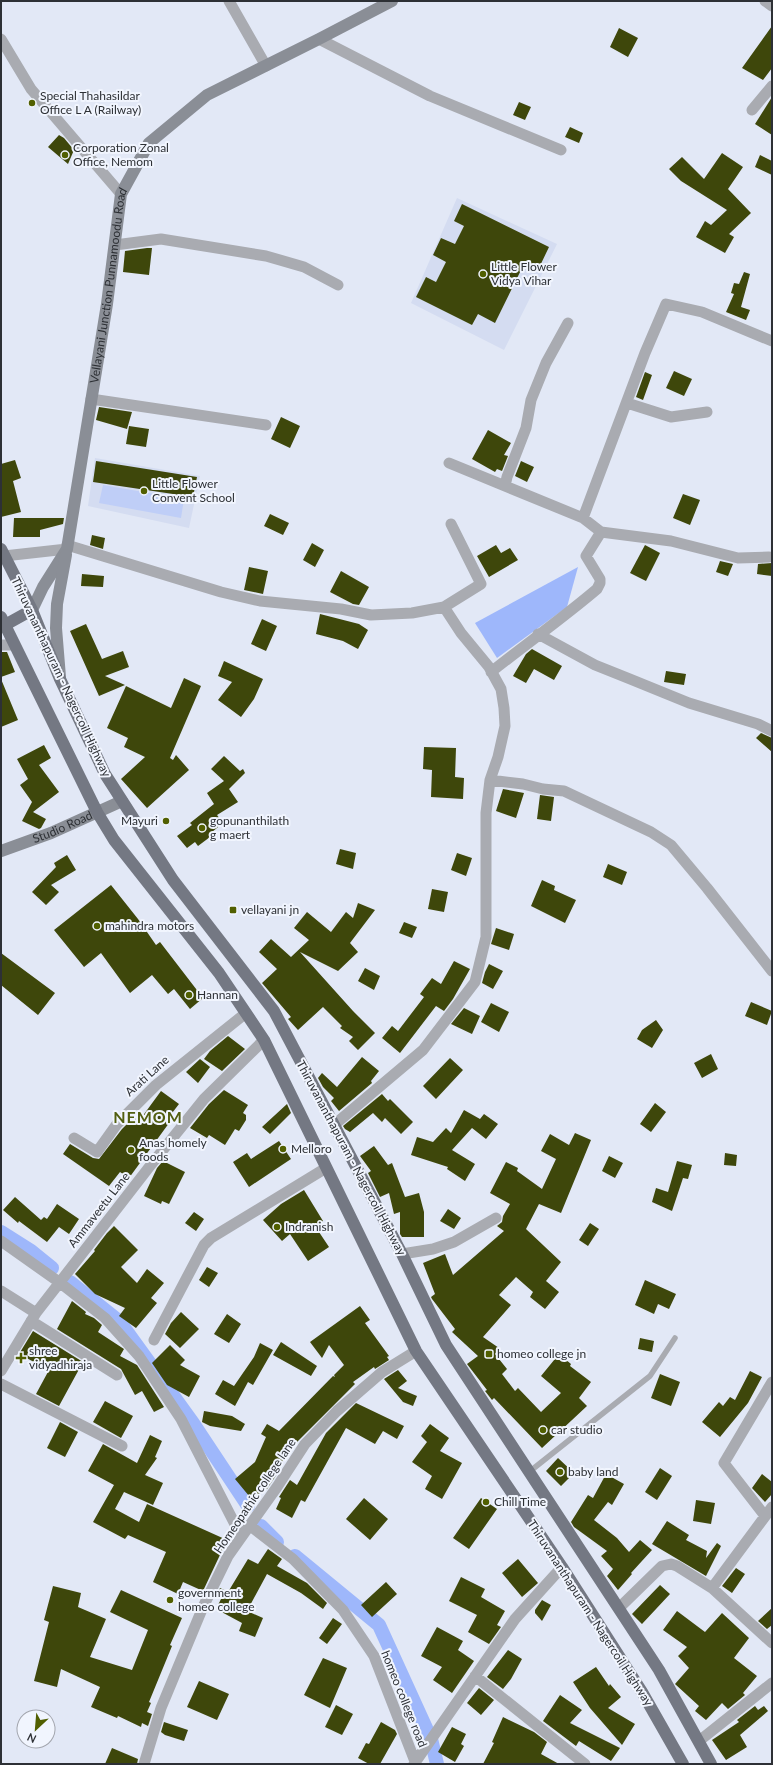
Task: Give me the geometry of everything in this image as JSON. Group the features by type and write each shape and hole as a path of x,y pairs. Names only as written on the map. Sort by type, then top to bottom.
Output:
{"main road":[{"name":"Thiruvananthapuram - Nagercoil Highway","path":"3,553 32,610 60,678 104,774 173,880 274,1011 402,1254 446,1346 659,1670 711,1764"},
{"path":"3,621 32,610"},
{"name":"Thiruvananthapuram - Nagercoil Highway","path":"3,621 97,812 114,840 219,973 264,1040 416,1350 562,1567 642,1692 683,1764"}],"street":[{"path":"229,1 266,66"},
{"name":"Vellayani Junction Punnamoodu Road","path":"32,610 43,587 67,547 107,304 121,194 149,143 207,95 392,1"},
{"path":"765,1 772,6"},
{"path":"1,39 31,89 121,194"},
{"path":"319,39 430,96 561,150"},
{"path":"752,110 772,86"},
{"path":"115,245 161,239 266,256 304,267 338,285"},
{"path":"583,518 666,304 702,312 772,340"},
{"path":"506,486 507,476 526,428 531,400 546,363 568,323"},
{"path":"91,399 266,425"},
{"path":"627,403 671,417 707,412"},
{"path":"449,462 583,518 601,532 671,541 738,558 769,557"},
{"path":"3,553 67,547 221,592 260,601 341,609 371,615 412,613 444,607 481,584 451,524"},
{"path":"492,672 538,634 568,614 597,589 600,579 586,556 601,532"},
{"path":"60,678 56,628 57,604 67,547"},
{"path":"334,1124 423,1050 475,982 486,937 486,813 490,780 498,757 505,726 501,689 492,672 444,607"},
{"path":"538,634 595,665 689,703 758,724 772,731"},
{"path":"1,644 14,645"},
{"path":"490,780 564,791 651,832 671,845 708,888 772,971"},
{"name":"Studio Road","path":"1,851 51,833 122,801"},
{"name":"Arati Lane","path":"74,1138 97,1152 117,1124 156,1085 246,1013"},
{"name":"Ammaveetu Lane","path":"1,1371 33,1317 59,1282 204,1099 264,1040"},
{"path":"154,1340 204,1245 211,1238 326,1168"},
{"path":"402,1254 433,1249 454,1242 496,1218"},
{"path":"1,1241 59,1282 105,1318 139,1356 181,1419 241,1536"},
{"path":"1,1290 33,1317 116,1375"},
{"name":"Homeopathic college lane","path":"144,1764 160,1708 203,1607 228,1556 241,1536 277,1488 306,1444 336,1410 382,1372 416,1350"},
{"path":"712,1588 769,1512 724,1463 772,1382"},
{"path":"1,1384 122,1446"},
{"name":"homeo college road","path":"249,1525 293,1559 343,1610 374,1656 415,1763"},
{"path":"618,1608 662,1566 671,1564 712,1588 772,1643"},
{"path":"415,1763 515,1619 562,1567"},
{"path":"475,1676 585,1764"},
{"path":"699,1741 772,1683"}],"lane":[{"path":"529,1472 650,1376 675,1338"}],"shaded area":[{"name":"Little Flower Vidya Vihar","path":"457,198 557,244 504,350 411,303"},
{"name":"Little Flower Convent School","path":"95,458 200,476 189,528 88,506"},
{"path":"103,485 184,499 181,518 99,503"}],"water":[{"path":"578,567 567,607 497,658 475,623"}],"building":[{"path":"772,26 772,68 763,80 742,68"},
{"path":"619,28 638,38 628,57 610,47"},
{"path":"772,97 772,135 755,124"},
{"path":"519,102 531,107 525,120 513,115"},
{"path":"570,127 583,133 579,143 565,137"},
{"name":"Corporation Zonal Office, Nemom","path":"59,135 64,138 74,150 68,164 48,147"},
{"path":"722,153 743,167 728,189 751,213 729,234 734,237 725,253 696,237 705,221 711,225 727,210 681,181 669,169 682,157 704,179"},
{"path":"760,155 772,161 772,175 755,167"},
{"name":"Little Flower Vidya Vihar","path":"462,204 549,247 538,270 524,264 495,323 478,314 472,325 416,297 426,277 436,282 446,262 433,255 441,238 455,244 464,226 454,221"},
{"path":"152,248 149,275 123,272 125,251"},
{"path":"744,272 750,274 741,307 750,310 746,320 726,312 734,294 731,293 734,283 739,284"},
{"path":"674,371 692,379 684,396 666,388"},
{"path":"645,372 652,375 643,400 636,397"},
{"path":"99,407 132,412 127,429 96,420"},
{"path":"281,417 300,426 290,448 271,439"},
{"path":"129,426 149,429 146,447 126,444"},
{"path":"488,430 511,443 504,455 508,456 502,471 497,469 495,472 472,459"},
{"path":"15,460 21,478 13,481 21,512 1,517 1,464"},
{"path":"96,461 197,477 193,497 93,482"},
{"path":"521,461 534,467 527,482 515,476"},
{"path":"683,494 700,500 690,525 673,518"},
{"path":"270,514 289,523 283,535 264,526"},
{"path":"14,518 64,518 63,524 40,530 40,537 13,537"},
{"path":"92,535 105,538 103,549 90,545"},
{"path":"312,543 324,550 315,567 303,560"},
{"path":"496,545 501,553 510,548 518,560 489,577 477,556"},
{"path":"645,545 660,553 646,581 630,573"},
{"path":"720,561 733,564 728,576 716,572"},
{"path":"772,563 772,576 757,574 758,564"},
{"path":"249,567 268,571 263,594 244,590"},
{"path":"341,571 369,587 359,605 353,604 330,592"},
{"path":"82,574 104,576 103,587 81,586"},
{"path":"320,614 359,624 368,630 358,649 343,641 316,634"},
{"path":"262,619 277,626 266,651 251,644"},
{"path":"86,624 102,659 123,651 129,667 105,676 125,685 99,696 70,631"},
{"path":"532,649 562,666 554,680 534,669 526,683 513,676 526,654"},
{"path":"1,652 7,652 15,672 1,677"},
{"path":"224,661 263,679 254,699 241,717 218,700 232,682 218,676"},
{"path":"666,671 686,674 684,685 664,682"},
{"path":"184,678 201,686 170,758 173,760 176,755 189,770 147,808 121,779 145,757 124,747 128,738 107,728 126,686 171,708"},
{"path":"1,679 18,720 1,727"},
{"path":"761,733 772,738 772,752 756,738"},
{"path":"44,745 51,758 39,765 59,792 33,812 46,819 39,829 22,821 32,802 20,785 28,779 17,759"},
{"path":"424,747 456,748 455,777 464,778 463,799 431,797 432,770 423,769"},
{"path":"224,756 240,771 243,769 245,773 229,789 238,802 217,815 223,823 212,832 214,834 198,846 195,842 187,848 177,836 192,825 190,823 214,804 207,793 224,781 211,769"},
{"path":"503,789 524,793 516,818 496,811"},
{"path":"540,795 554,797 551,821 537,819"},
{"path":"340,849 356,853 353,869 336,864"},
{"path":"457,853 472,858 466,876 451,870"},
{"path":"67,855 76,870 51,885 59,892 46,905 32,892 56,867 54,863"},
{"path":"608,864 627,872 622,885 603,877"},
{"path":"542,880 555,886 554,890 576,900 565,923 531,906"},
{"path":"111,885 156,945 160,942 203,998 190,1009 174,989 168,994 152,975 130,993 101,953 84,967 54,930"},
{"path":"432,889 448,892 444,912 428,909"},
{"path":"358,903 375,910 350,943 358,952 338,971 300,952 375,1033 358,1050 349,1041 353,1037 340,1028 342,1026 323,1007 298,1030 288,1019 291,1017 262,983 277,969 259,952 271,939 291,957 309,940 294,928 307,912 331,932 346,912 353,918"},
{"path":"404,922 417,927 412,938 399,933"},
{"path":"496,928 514,934 509,950 491,944"},
{"path":"1,953 55,993 38,1015 1,985"},
{"path":"454,961 470,969 453,999 444,1011 436,1006 400,1053 382,1038 392,1026 398,1031 424,997 420,994 432,978 441,984"},
{"path":"489,964 503,971 493,989 482,983"},
{"path":"365,968 380,976 374,990 358,981"},
{"path":"751,1002 772,1011 767,1025 745,1016"},
{"path":"491,1003 509,1012 499,1032 481,1022"},
{"path":"464,1008 480,1016 472,1034 451,1024"},
{"path":"656,1020 663,1030 652,1048 637,1039 642,1030"},
{"path":"228,1036 245,1049 222,1071 204,1059 210,1051"},
{"path":"711,1054 718,1069 702,1078 694,1063"},
{"path":"362,1057 379,1071 371,1081 372,1083 339,1111 331,1101 334,1098 323,1087 318,1078 322,1073 337,1087"},
{"path":"450,1058 463,1070 436,1099 423,1086"},
{"path":"200,1059 210,1067 198,1083 186,1072"},
{"path":"224,1090 248,1105 243,1113 246,1115 246,1120 239,1131 235,1129 225,1145 209,1135 207,1138 190,1128 209,1104"},
{"path":"161,1091 179,1104 169,1117 172,1119 129,1178 120,1172 109,1186 63,1154 70,1144 93,1158 99,1159 122,1129 134,1117 139,1121"},
{"path":"382,1094 388,1101 390,1099 413,1122 401,1134 385,1118 382,1122 373,1113 350,1132 345,1129 343,1126"},
{"path":"655,1103 666,1112 651,1132 640,1124"},
{"path":"287,1104 291,1113 270,1134 262,1127"},
{"path":"464,1110 480,1119 484,1114 498,1124 486,1139 472,1128 452,1150 475,1164 465,1181 447,1169 448,1167 411,1155 417,1137 433,1142 446,1128 451,1133"},
{"path":"575,1133 591,1140 561,1213 539,1204 526,1229 561,1262 546,1281 559,1292 545,1309 530,1297 533,1292 516,1277 499,1295 511,1305 483,1337 499,1348 495,1354 507,1369 502,1374 515,1391 518,1388 541,1412 561,1393 541,1376 559,1354 571,1364 570,1366 591,1382 579,1398 587,1406 542,1448 494,1398 492,1400 485,1391 487,1390 467,1364 478,1356 452,1332 455,1329 432,1299 431,1297 435,1294 423,1263 445,1254 453,1275 504,1231 497,1226 502,1222 503,1216 510,1204 490,1193 506,1162 518,1168 517,1171 542,1189 556,1159 541,1151 550,1134 569,1145"},
{"path":"279,1141 291,1159 249,1187 233,1162 247,1153 251,1159"},
{"path":"374,1146 388,1165 392,1163 405,1197 419,1193 424,1212 424,1237 402,1237 400,1234 400,1212 394,1214 389,1193 380,1197 368,1173 371,1171 360,1156"},
{"path":"725,1153 737,1155 736,1166 724,1165"},
{"path":"609,1156 623,1163 615,1178 602,1171"},
{"path":"163,1161 185,1172 169,1204 162,1201 161,1204 144,1196 157,1168"},
{"path":"677,1161 692,1165 688,1179 683,1178 672,1211 652,1202 656,1188 668,1192"},
{"path":"304,1190 323,1221 315,1226 329,1247 308,1261 290,1234 282,1241 263,1220 281,1204"},
{"path":"15,1197 41,1220 44,1217 47,1219 57,1204 79,1219 69,1234 59,1227 47,1242 19,1221 18,1223 3,1210"},
{"path":"448,1209 461,1218 454,1229 440,1221"},
{"path":"194,1212 204,1219 196,1231 185,1223"},
{"path":"590,1223 599,1229 588,1246 579,1240"},
{"path":"114,1226 138,1250 121,1267 137,1283 147,1269 164,1283 151,1298 157,1303 136,1328 119,1316 125,1308 95,1294 75,1274"},
{"path":"207,1267 218,1273 209,1287 199,1280"},
{"path":"645,1280 676,1294 669,1309 658,1304 654,1314 635,1305"},
{"path":"72,1301 86,1312 85,1314 94,1318 102,1325 98,1332 124,1349 120,1356 137,1365 164,1407 154,1412 142,1391 135,1395 121,1369 57,1329"},
{"path":"360,1306 370,1320 365,1323 389,1356 387,1357 389,1360 375,1369 374,1367 353,1382 355,1384 297,1442 293,1439 277,1474 267,1489 264,1487 254,1502 235,1479 255,1462 266,1437 261,1434 267,1424 279,1431 333,1376 335,1377 334,1375 344,1365 329,1345 322,1358 310,1342"},
{"path":"181,1312 199,1329 180,1348 165,1334 171,1323"},
{"path":"227,1314 241,1324 229,1343 214,1334"},
{"path":"33,1331 83,1362 59,1406 36,1394 49,1370 19,1354"},
{"path":"640,1338 654,1341 652,1352 638,1349"},
{"path":"281,1342 317,1366 311,1376 273,1355"},
{"path":"260,1343 273,1350 253,1385 248,1382 235,1406 215,1394 223,1380 234,1386 254,1357"},
{"path":"170,1345 185,1360 180,1365 200,1376 189,1397 167,1385 152,1363"},
{"path":"398,1370 407,1381 398,1388 417,1396 413,1406 403,1402 384,1379"},
{"path":"750,1371 762,1377 748,1403 720,1437 702,1422 719,1402 723,1406 730,1397 735,1400"},
{"path":"660,1374 680,1382 671,1406 651,1398"},
{"path":"105,1401 133,1416 121,1438 93,1422"},
{"path":"356,1403 404,1426 397,1439 383,1431 375,1444 346,1428 305,1502 301,1500 292,1518 276,1509 281,1498 279,1497 290,1480 297,1485 326,1433"},
{"path":"204,1411 232,1416 245,1424 241,1431 210,1426 202,1422"},
{"path":"60,1422 78,1432 65,1457 47,1448"},
{"path":"430,1424 449,1438 440,1451 462,1463 442,1499 425,1489 432,1476 412,1462 427,1442 421,1436"},
{"path":"150,1435 162,1441 155,1457 157,1458 145,1475 163,1483 153,1505 124,1492 115,1509 139,1522 147,1504 227,1540 203,1591 183,1582 178,1594 153,1582 166,1552 128,1535 125,1539 93,1522 114,1485 88,1471 103,1444 137,1463"},
{"name":"baby land","path":"558,1458 574,1473 561,1486 546,1471"},
{"path":"660,1468 672,1476 657,1500 645,1492"},
{"path":"606,1474 624,1484 612,1505 608,1502 594,1520 617,1538 629,1552 640,1540 652,1550 618,1590 607,1576 613,1569 601,1556 607,1551 574,1527 571,1522 588,1495 593,1498"},
{"path":"762,1474 772,1482 772,1494 765,1502 752,1488"},
{"path":"364,1498 388,1519 370,1540 346,1519"},
{"path":"481,1498 497,1509 469,1549 453,1538"},
{"path":"696,1500 715,1503 711,1524 693,1521"},
{"path":"667,1521 689,1535 686,1540 707,1551 706,1558 717,1543 721,1546 706,1576 652,1544"},
{"path":"268,1549 282,1559 277,1566 307,1583 327,1603 323,1609 301,1593 267,1574 247,1611 263,1618 255,1637 239,1631 242,1623 216,1609 221,1599 216,1597 220,1588 228,1592 248,1559 258,1564"},
{"path":"518,1559 538,1583 522,1597 502,1573"},
{"path":"736,1568 745,1574 732,1593 722,1586"},
{"path":"461,1577 485,1589 481,1597 505,1611 497,1625 501,1627 489,1644 468,1632 477,1615 449,1601"},
{"path":"386,1582 397,1594 372,1617 361,1605"},
{"path":"660,1585 670,1594 642,1624 632,1614"},
{"path":"53,1586 81,1593 78,1607 106,1619 90,1657 132,1670 148,1630 110,1612 121,1590 182,1618 170,1645 172,1646 149,1702 151,1703 147,1712 152,1714 148,1726 142,1723 141,1727 118,1716 117,1718 91,1707 100,1687 61,1669 57,1687 34,1681 49,1622 44,1620"},
{"path":"542,1600 551,1605 542,1621 535,1613 535,1610"},
{"path":"772,1608 772,1625 767,1629 758,1621"},
{"path":"677,1611 705,1632 722,1613 749,1638 734,1658 757,1676 743,1693 745,1695 728,1709 722,1703 706,1720 695,1711 699,1706 675,1684 689,1668 678,1656 687,1647 663,1630"},
{"path":"333,1618 342,1624 327,1644 319,1638"},
{"path":"437,1627 463,1641 458,1650 474,1661 452,1693 433,1680 442,1667 421,1656"},
{"path":"508,1650 522,1659 511,1679 503,1689 487,1677"},
{"path":"323,1658 347,1668 330,1708 304,1695"},
{"path":"596,1667 609,1686 610,1684 621,1697 608,1708 635,1724 622,1745 590,1708 573,1682"},
{"path":"199,1681 229,1694 217,1720 187,1707"},
{"path":"479,1688 494,1700 481,1715 467,1703"},
{"path":"560,1695 582,1710 570,1723 620,1748 611,1761 579,1741 576,1746 543,1721"},
{"path":"336,1705 353,1714 342,1735 325,1727"},
{"path":"755,1706 758,1710 764,1706 768,1711 740,1735 747,1747 726,1760 712,1740 739,1722 737,1720"},
{"path":"503,1717 534,1732 547,1742 541,1754 559,1764 483,1764 494,1743 492,1742"},
{"path":"164,1722 188,1730 184,1741 165,1735 161,1732"},
{"path":"381,1722 395,1730 397,1734 380,1764 369,1764 358,1758 366,1743 369,1744"},
{"path":"452,1727 466,1734 461,1744 464,1746 455,1762 438,1752"},
{"path":"112,1748 138,1759 137,1764 105,1764"}],"waterway":[{"path":"1,1232 31,1251 52,1268"},
{"path":"70,1282 120,1322 193,1423 248,1506"},
{"path":"261,1526 277,1542"},
{"path":"295,1556 379,1625 431,1739 437,1764"}],"place":[{"name":"Special Thahasildar Office L A (Railway)","path":"32,103"},
{"name":"Corporation Zonal Office, Nemom","path":"65,155"},
{"name":"Little Flower Vidya Vihar","path":"483,274"},
{"name":"Little Flower Convent School","path":"144,491"},
{"name":"Mayuri","path":"166,821"},
{"name":"gopunanthilath g maert","path":"202,828"},
{"name":"vellayani jn","path":"233,910"},
{"name":"mahindra motors","path":"97,926"},
{"name":"Hannan","path":"189,995"},
{"name":"Melloro","path":"283,1149"},
{"name":"Anas homely foods","path":"131,1150"},
{"name":"Indranish","path":"277,1227"},
{"name":"homeo college jn","path":"489,1354"},
{"name":"shree vidyadhiraja","path":"21,1358"},
{"name":"car studio","path":"543,1430"},
{"name":"baby land","path":"560,1472"},
{"name":"Chill Time","path":"486,1502"},
{"name":"government homeo college","path":"170,1600"}],"district":[{"name":"NEMOM","path":"148,1117"}]}
